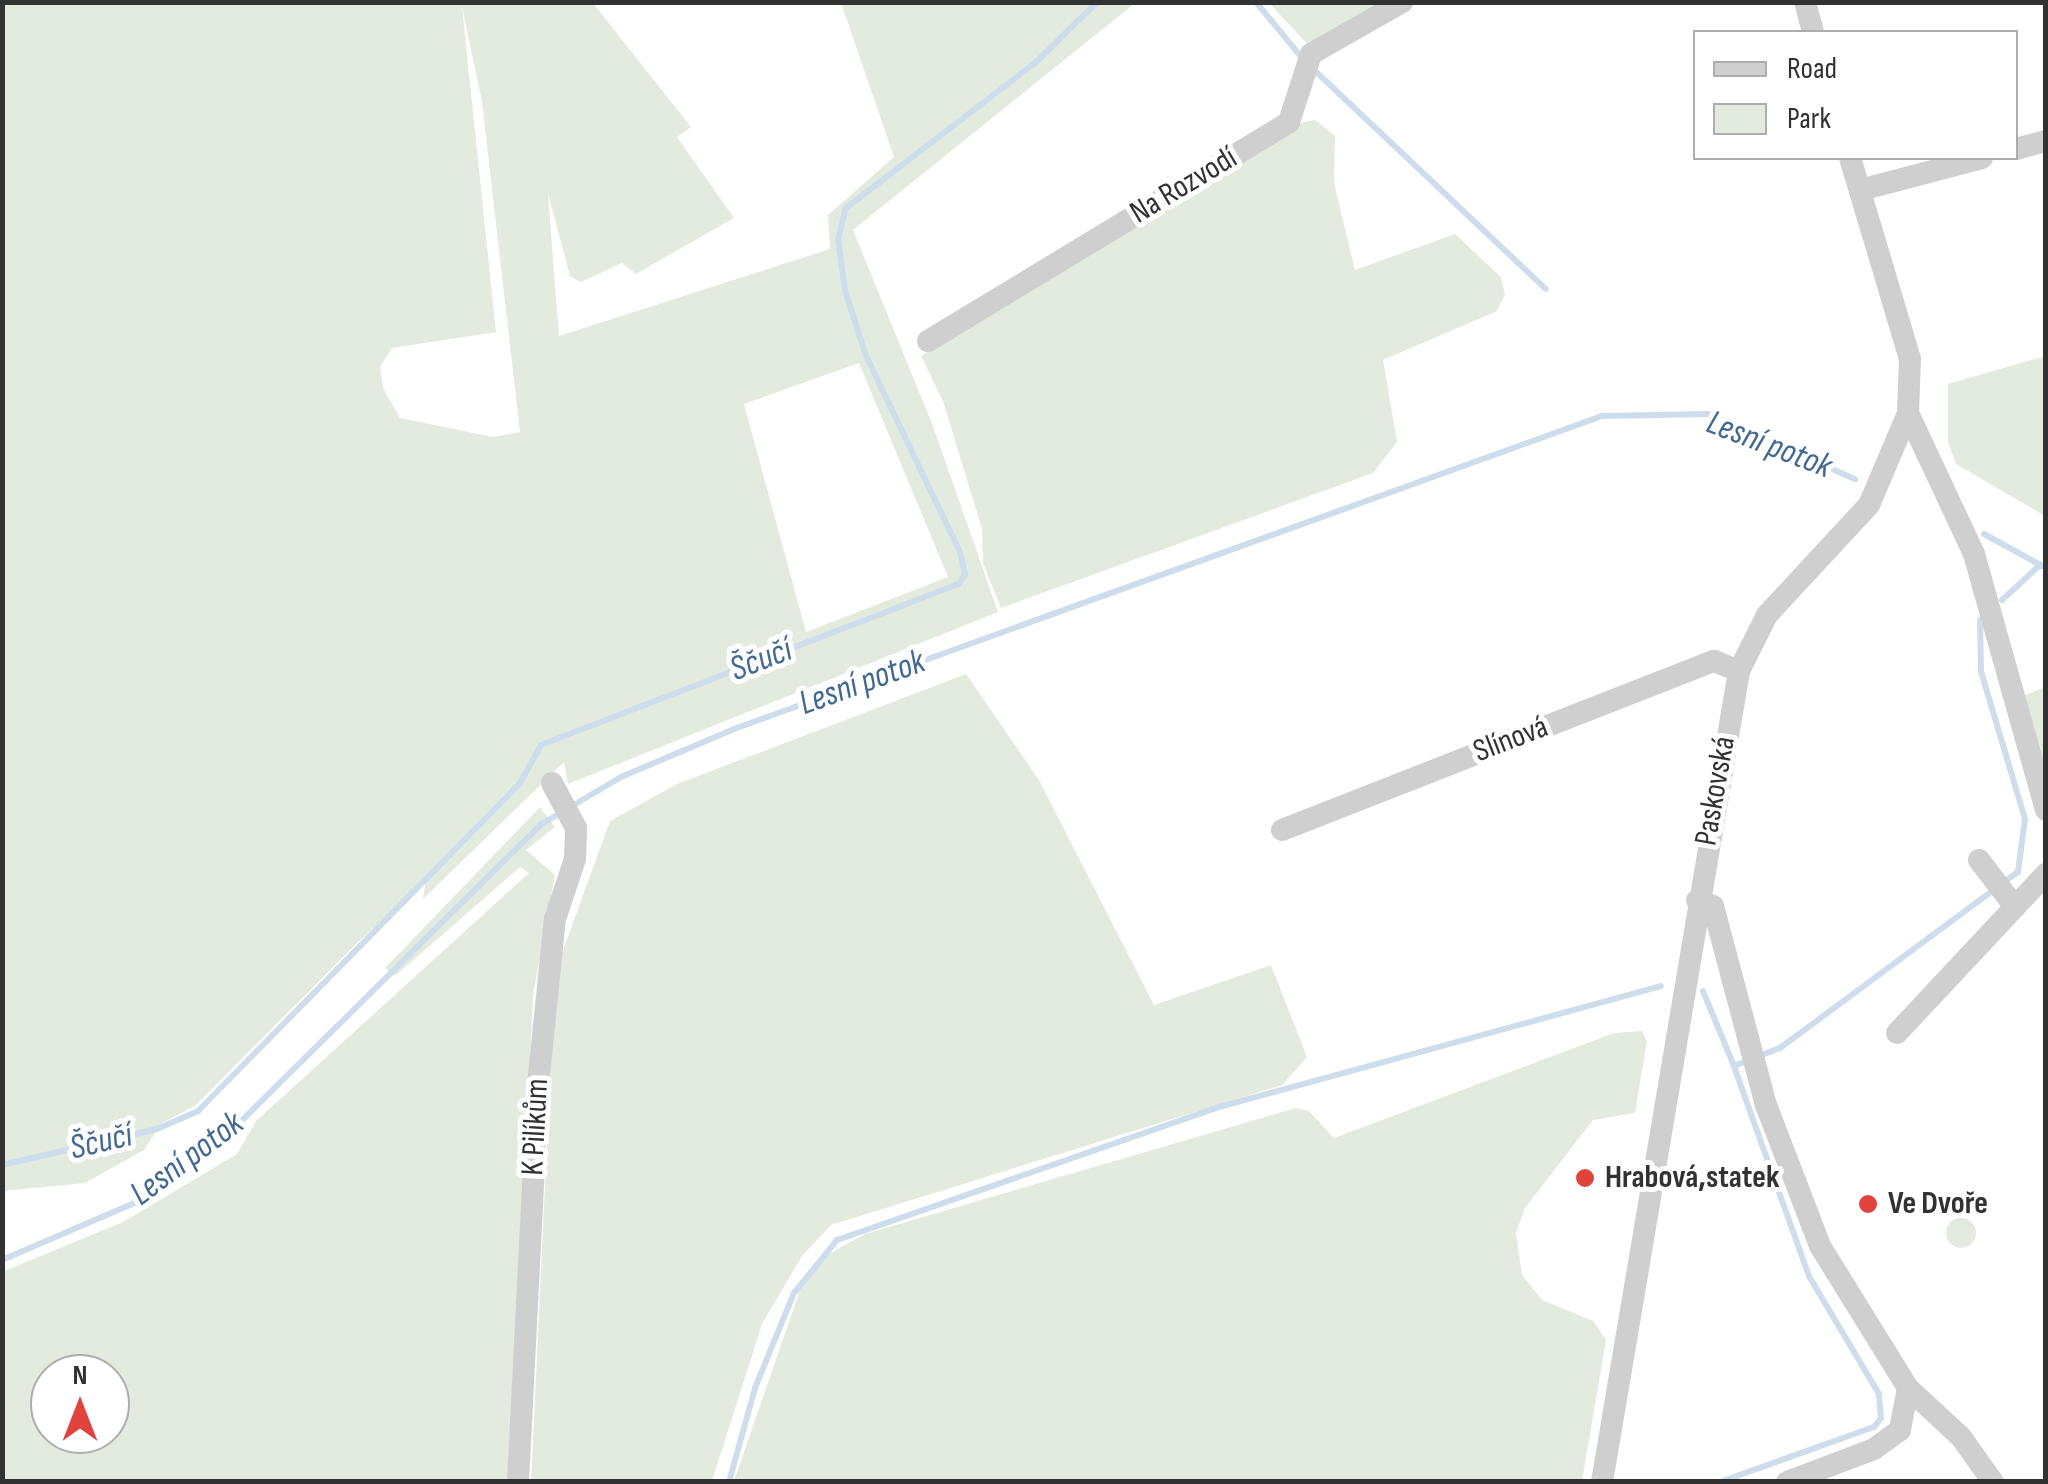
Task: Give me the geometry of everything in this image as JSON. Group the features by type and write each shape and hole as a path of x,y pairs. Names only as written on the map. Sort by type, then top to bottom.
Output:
{"street":[{"name":"Na Rozvodí","path":"928,341 1289,122 1311,54 1402,2"},
{"path":"1806,2 1813,30"},
{"path":"2018,148 2046,140"},
{"name":"Paskovská","path":"1602,1482 1739,672 1767,615 1869,505 1886,474 1908,413 1910,359 1851,160"},
{"path":"1860,190 1974,160"},
{"path":"1908,413 1968,539 2046,810"},
{"name":"Slínová","path":"1282,830 1714,661 1739,672"},
{"name":"K Pilíkům","path":"518,1482 538,1085 555,919 575,859 571,822 553,790"},
{"path":"1897,1033 1997,883 2046,874"},
{"path":"1698,900 1713,906 1766,1106 1820,1246 1908,1388 1961,1437 1993,1482"},
{"path":"1788,1482 1874,1449 1900,1430 1908,1388"}],"green space":[{"path":"2,3 593,3 691,127 677,137 734,218 636,274 622,263 581,282 570,276 548,194 559,336 830,249 828,215 894,157 841,3 1135,3 853,230 933,426 998,612 568,784 564,762 423,899 426,880 356,944 195,1106 162,1123 144,1150 85,1183 3,1191","holes":["462,7 482,102 520,432 493,437 400,418 383,388 380,367 392,348 496,332","859,363 948,577 806,632 744,404"]},
{"path":"1269,3 1382,3 1308,45"},
{"path":"1315,120 1335,136 1334,183 1355,270 1455,234 1501,277 1505,295 1497,311 1383,360 1397,442 1373,473 1001,608 983,563 982,529 943,401 921,356 1300,123"},
{"path":"2046,356 2045,516 1956,464 1948,442 1948,384"},
{"path":"966,674 1039,780 1154,1005 1271,965 1307,1057 1282,1085 831,1225 802,1256 762,1324 712,1481 531,1482 555,972 610,821 677,784"},
{"path":"2045,687 2045,777 2023,696"},
{"path":"540,807 555,827 526,850 555,875 533,995 513,1481 3,1481 2,1272 123,1222 237,1154 256,1121 529,873 520,867 395,976 385,968"},
{"path":"1642,1031 1647,1041 1635,1113 1593,1120 1525,1208 1516,1233 1522,1275 1542,1300 1593,1321 1606,1340 1582,1481 734,1481 800,1290 827,1255 865,1234 1296,1108 1309,1111 1334,1138 1614,1033"},
{"path":"1961,1218 1972,1222 1976,1233 1972,1244 1961,1248 1950,1244 1946,1233 1950,1222"}],"waterway":[{"name":"Ščučí","path":"2,1165 157,1129 198,1111 520,783 541,745 959,584 965,574 960,552 866,356 845,290 838,239 846,208 1034,64 1097,2"},
{"path":"1256,2 1302,58"},
{"path":"1311,67 1546,289"},
{"name":"Lesní potok","path":"572,806 621,777 734,729 1602,416 1708,414 1855,479"},
{"name":"Lesní potok","path":"1984,534 2046,568"},
{"path":"2002,600 2040,565"},
{"path":"1720,1482 1874,1427 1881,1418 1879,1394 1809,1276 1734,1066 1780,1048 2018,872 2025,819 1981,671 1980,620"},
{"name":"Lesní potok","path":"2,1260 141,1200 217,1145 541,824 561,813"},
{"path":"729,1482 755,1388 794,1293 837,1240 1219,1107 1661,986"},
{"path":"1703,991 1734,1066"}],"place":[{"name":"Hrabová,statek","path":"1585,1178"},
{"name":"Ve Dvoře","path":"1868,1204"}]}
